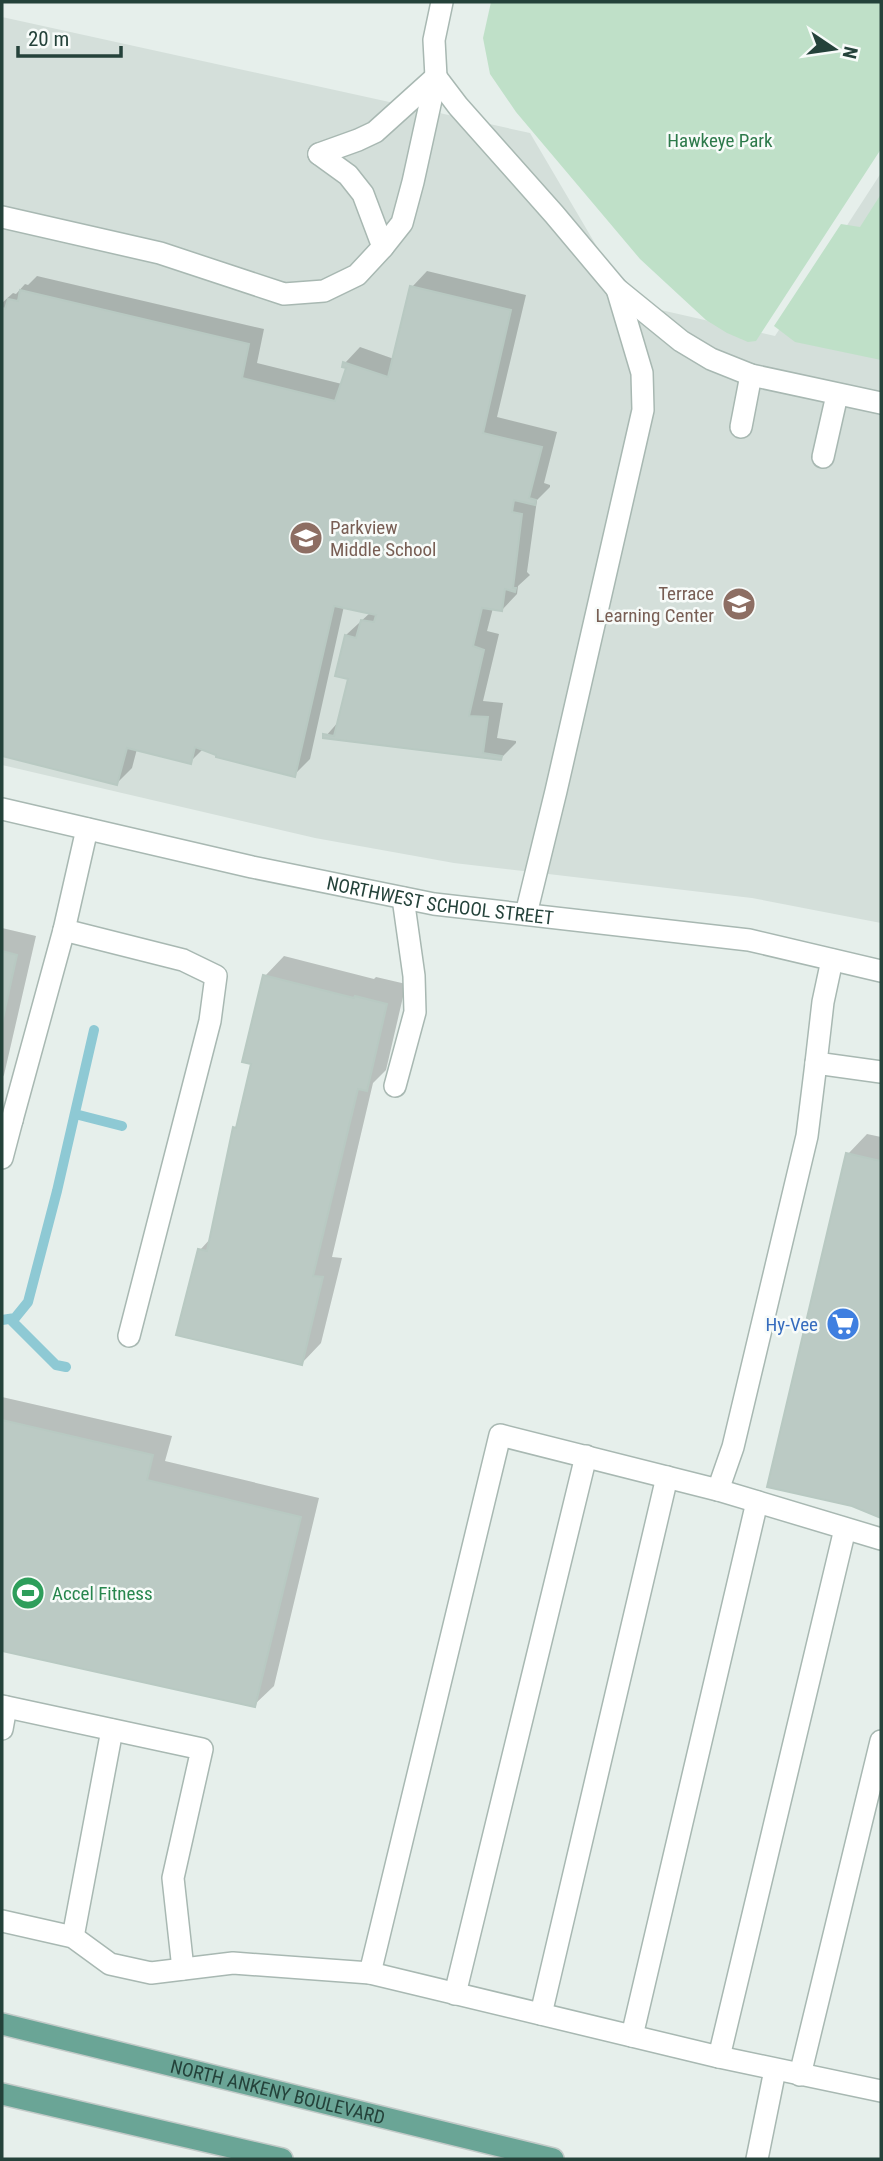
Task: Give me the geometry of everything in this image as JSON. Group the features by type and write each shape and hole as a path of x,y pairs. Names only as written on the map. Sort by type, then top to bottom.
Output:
{"main road":[{"name":"NORTH ANKENY BOULEVARD","path":"2,2024 553,2159"},
{"path":"2,2094 282,2159"}],"street":[{"path":"2,216 160,253 284,294 324,291 357,275 402,223 436,77 434,40 442,2"},
{"path":"383,247 363,194 348,175 319,153 375,132 436,77"},
{"path":"436,77 617,289 681,341 711,359 751,375 881,403"},
{"path":"526,914 567,793 643,410 642,373 617,289"},
{"path":"741,427 751,375"},
{"path":"824,457 837,395"},
{"name":"NORTHWEST SCHOOL STREET","path":"2,810 434,904 749,940 832,960 880,966"},
{"path":"2,1158 7,1125 64,930 87,829"},
{"path":"395,1086 415,1012 414,976 403,898"},
{"path":"64,930 183,960 216,976 210,1021 128,1336"},
{"path":"718,1490 733,1447 807,1136 823,1002 832,960"},
{"path":"816,1063 881,1072"},
{"path":"370,1973 500,1435 718,1490 881,1539"},
{"path":"455,1994 586,1456"},
{"path":"541,2014 667,1477"},
{"path":"632,2036 757,1502"},
{"path":"719,2057 845,1529"},
{"path":"2,1729 4,1706 202,1749 173,1878 183,1969"},
{"path":"73,1937 112,1730"},
{"path":"800,2075 881,1741"},
{"path":"2,1921 73,1937 110,1964 151,1973 233,1963 370,1973 775,2070 881,2091"},
{"path":"757,2159 775,2070"}],"shaded area":[{"name":"Parkview Middle School","path":"2,17 530,133 630,303 775,336 881,173 881,923 752,898 454,863 315,838 2,765"}],"green space":[{"name":"Hawkeye Park","path":"491,2 881,2 881,149 756,341 748,342 706,320 640,259 516,112 490,74 483,38"},
{"path":"881,194 881,360 795,342 774,326 841,224 860,227"}],"building":[{"path":"410,286 511,310 483,433 542,447 529,498 536,500 535,505 514,500 512,512 522,514 513,588 516,588 515,592 505,589 502,611 482,608 473,646 484,650 469,716 488,717 483,753 502,756 501,760 323,738 323,734 334,736 348,679 335,676 345,635 356,638 361,620 374,622 376,615 334,606 295,777 216,757 195,747 191,764 127,748 117,785 2,756 2,308 5,309 8,299 18,301 20,290 249,344 242,378 335,401 346,368 342,367 343,362 388,377"},
{"path":"2,951 17,955 2,1023"},
{"path":"263,975 387,1004 367,1091 358,1089 313,1276 323,1277 302,1365 176,1335 198,1249 207,1251 233,1127 236,1128 251,1064 242,1062"},
{"name":"Hy-Vee","path":"846,1153 881,1161 881,1518 852,1506 767,1487"},
{"path":"2,1420 153,1455 147,1480 301,1517 255,1707 2,1651"}],"waterway":[{"path":"2,1320 15,1318 28,1302 94,1030"},
{"path":"75,1114 122,1126"},
{"path":"10,1319 56,1365 66,1367"}],"place":[{"name":"Parkview Middle School","path":"306,538"},
{"name":"Terrace Learning Center","path":"739,604"},
{"name":"Hy-Vee","path":"843,1324"},
{"name":"Accel Fitness","path":"28,1593"}]}
